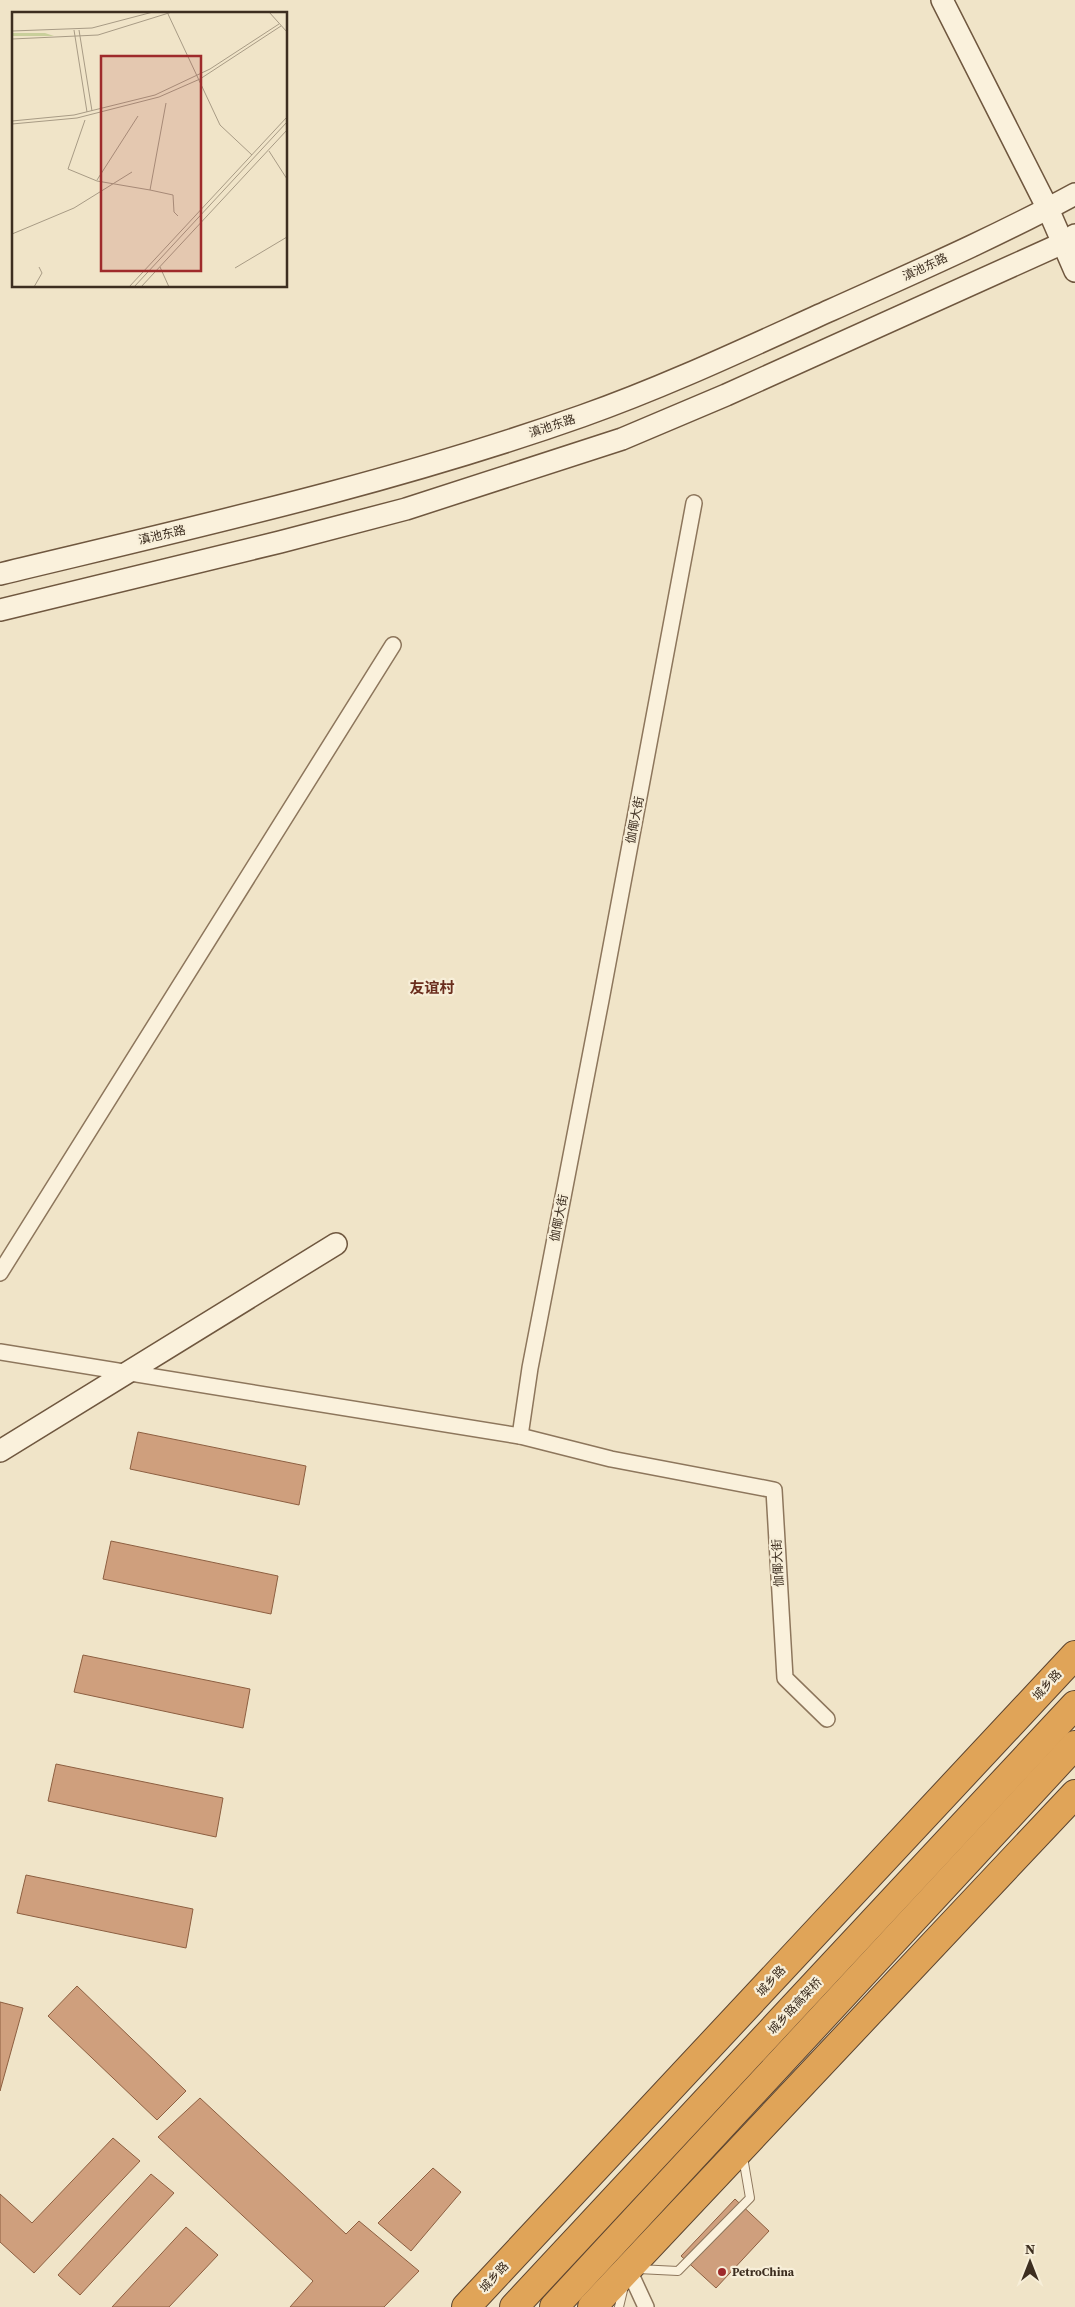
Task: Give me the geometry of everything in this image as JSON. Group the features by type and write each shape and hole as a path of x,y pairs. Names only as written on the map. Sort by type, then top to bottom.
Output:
{"highway":[{"name":"城乡路","path":"466,2307 1075,1655"},
{"name":"城乡路高架桥","path":"514,2307 1075,1705"},
{"path":"554,2307 1075,1744"},
{"path":"592,2307 1075,1794"}],"street":[{"path":"942,0 1048,209 1069,239 1075,271"},
{"name":"滇池东路","path":"0,574 344,489 583,416 708,365 1048,209 1075,194"},
{"path":"0,610 280,542 406,509 622,439 726,395 1069,239"},
{"name":"伽倻大街","path":"694,503 530,1368 520,1436 611,1459 774,1490 785,1678 827,1719"},
{"path":"0,1273 393,645"},
{"path":"0,1451 336,1244"},
{"path":"0,1352 520,1436"},
{"path":"628,2268 646,2307"}],"lane":[{"path":"619,2307 628,2268 678,2271 750,2198 742,2147"}],"building":[{"path":"138,1432 306,1466 299,1505 130,1469"},
{"path":"111,1541 278,1576 271,1614 103,1579"},
{"path":"83,1655 250,1689 243,1728 74,1692"},
{"path":"56,1764 223,1798 216,1837 48,1801"},
{"path":"26,1875 193,1909 186,1948 17,1913"},
{"path":"77,1986 186,2091 157,2120 48,2016"},
{"path":"0,2002 23,2008 0,2091"},
{"path":"200,2098 346,2234 359,2221 419,2271 384,2307 290,2307 313,2281 158,2137"},
{"path":"113,2138 140,2161 34,2273 0,2242 0,2194 32,2223"},
{"path":"433,2168 461,2192 411,2251 378,2223"},
{"path":"151,2174 174,2193 80,2295 58,2275"},
{"path":"735,2199 769,2231 716,2288 681,2256"},
{"path":"186,2227 218,2255 169,2307 112,2307"}],"place":[{"name":"PetroChina","path":"722,2272"}],"district":[{"name":"友谊村","path":"432,987"}]}
